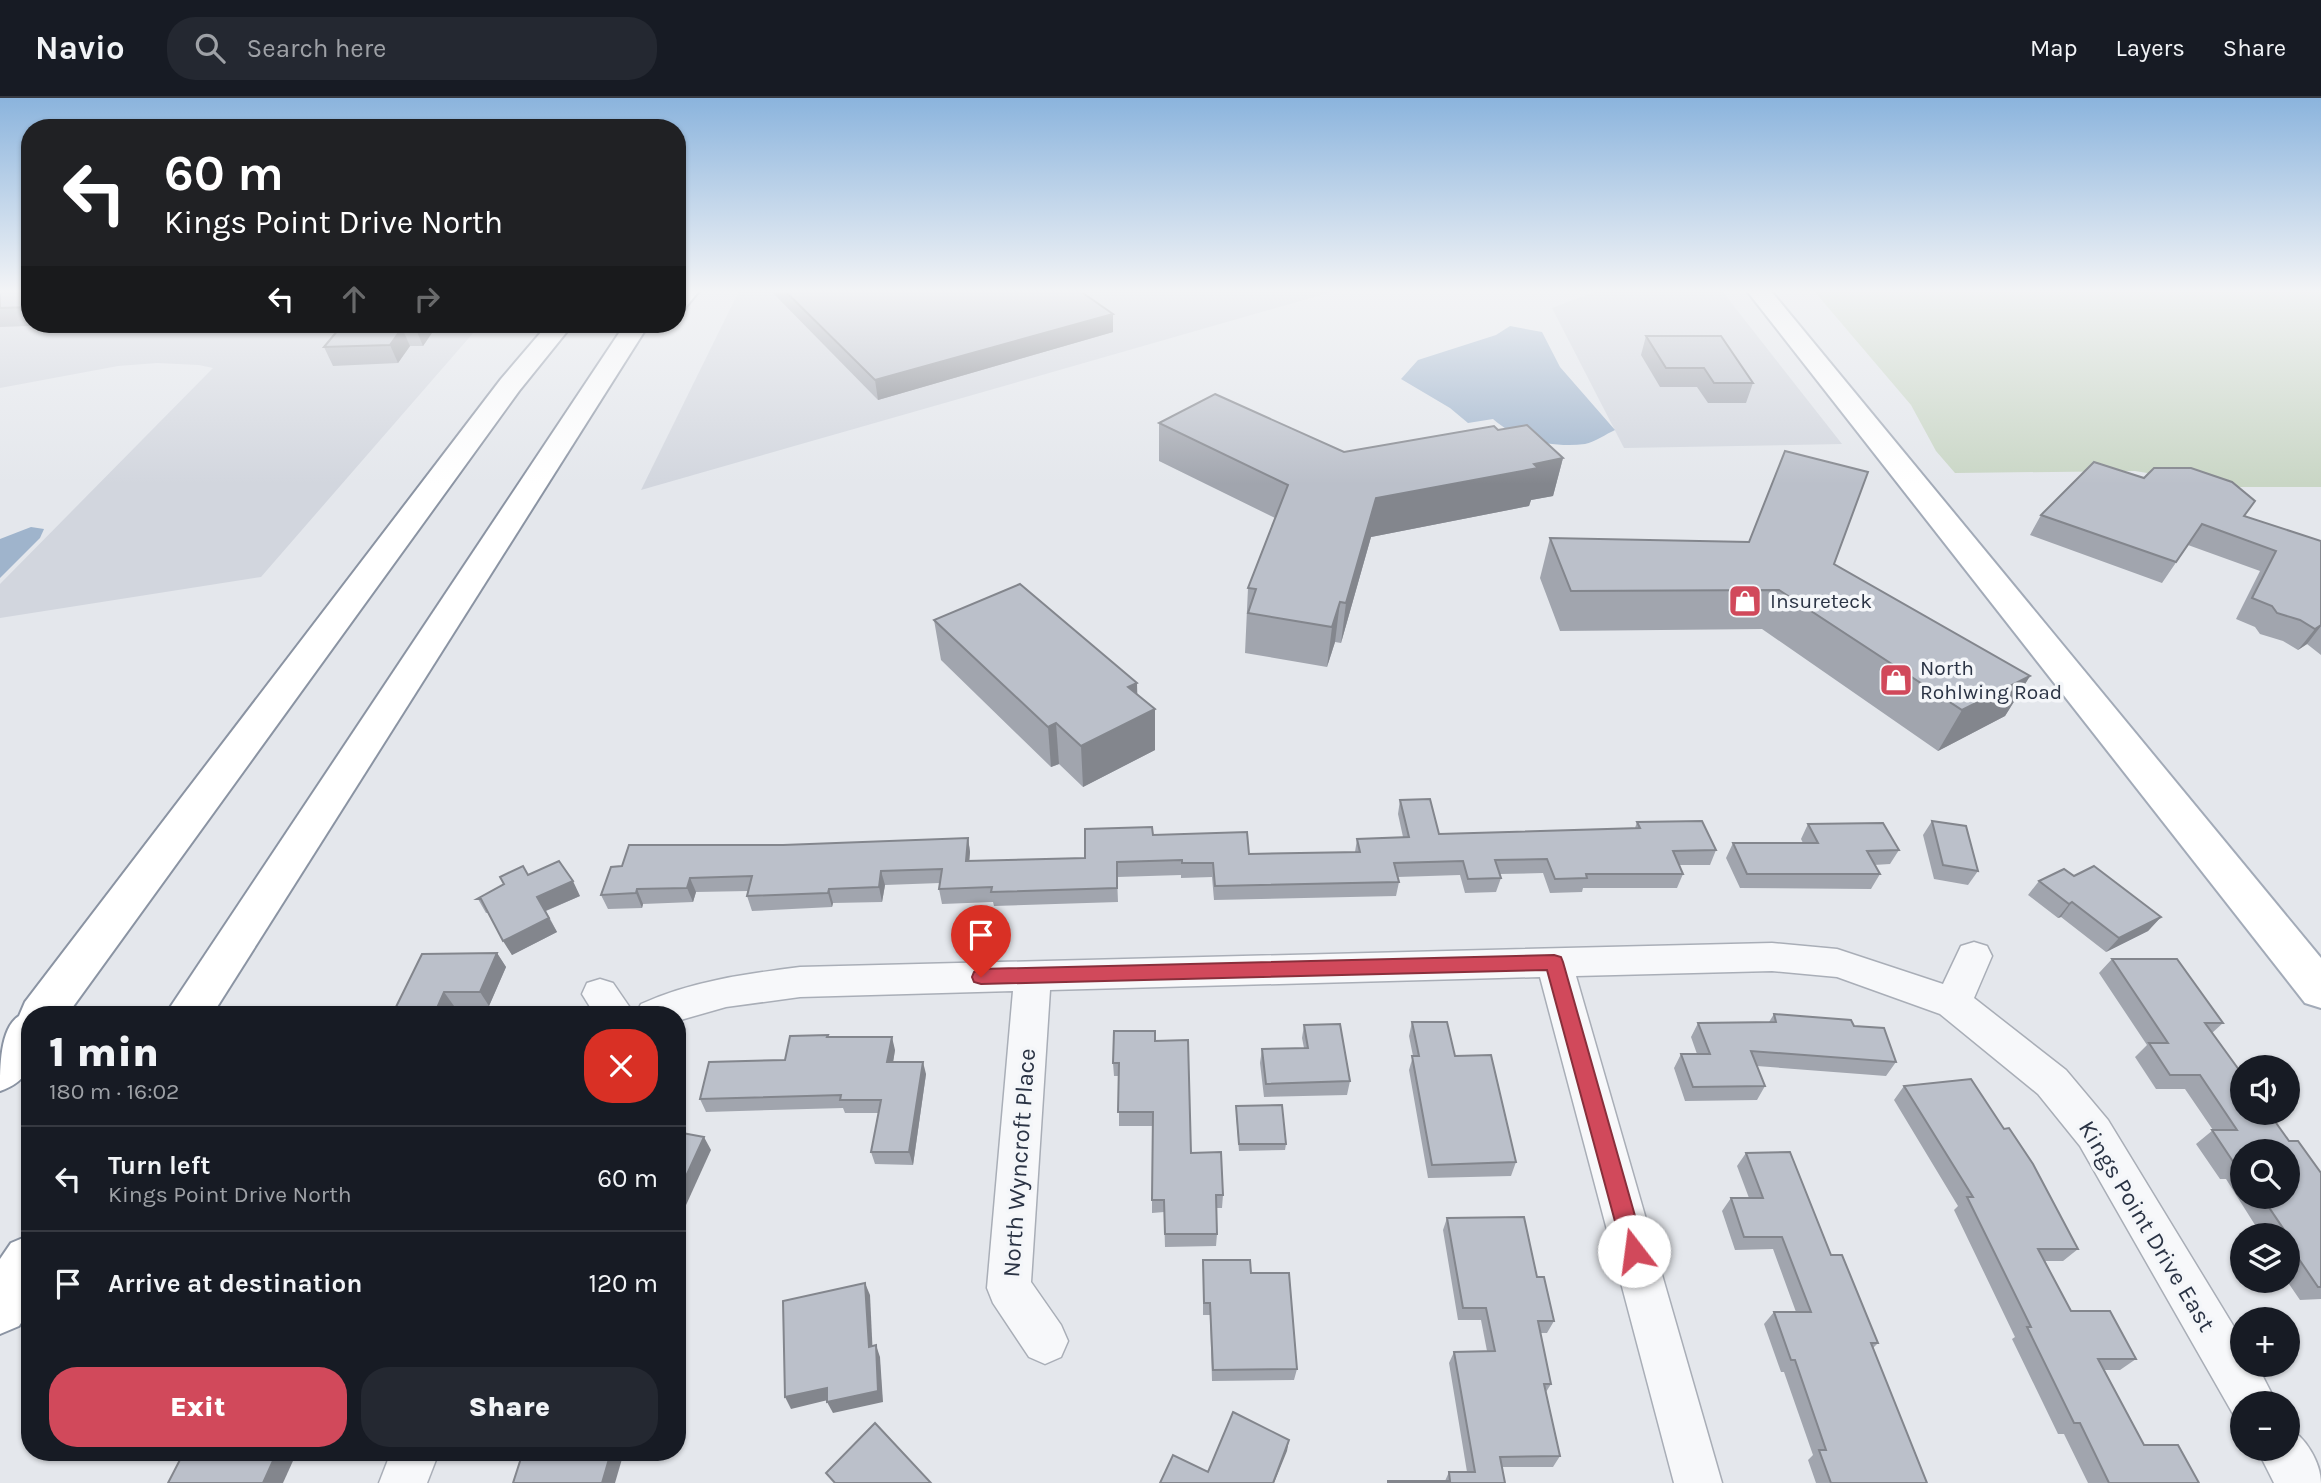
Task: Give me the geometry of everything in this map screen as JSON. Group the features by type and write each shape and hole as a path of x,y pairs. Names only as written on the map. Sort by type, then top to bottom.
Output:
{"main road":[{"path":"48,1006 535,356"},
{"path":"194,1006 617,356"},
{"path":"489,555 640,356"},
{"path":"1812,356 2321,990"},
{"path":"0,1071 21,1043"},
{"path":"0,1307 21,1275"}],"street":[{"path":"1953,1003 1974,956"},
{"name":"Kings Point Drive East","path":"670,1006 725,991 800,982 1554,962 1805,958 1837,963 1953,1003 2052,1082 2094,1133 2246,1391"},
{"path":"1554,962 1698,1483"},
{"name":"North Wyncroft Place","path":"1032,975 1009,1288 1045,1340"},
{"path":"403,1483 412,1461"},
{"path":"2288,1461 2301,1483"}],"shaded area":[{"path":"0,356 453,356 261,577 0,618 0,584 213,368 157,363 118,366 0,388"},
{"path":"707,356 1110,356 641,490"},
{"path":"1576,356 1773,356 1842,444 1624,448"}],"green space":[{"path":"1869,356 2321,356 2321,487 2232,487 2135,471 1955,473 1936,451 1911,405"}],"water":[{"path":"1432,356 1554,356 1560,367 1615,430 1585,444 1561,445 1524,437 1493,419 1468,423 1450,408 1401,379 1418,360"},
{"path":"31,527 44,529 40,538 0,578 0,539"}],"building":[{"path":"850,356 963,356 875,380"},
{"path":"1658,356 1734,356 1753,383 1714,383 1704,368 1666,368"},
{"path":"1215,394 1344,452 1494,426 1498,430 1527,425 1563,458 1534,464 1538,468 1376,498 1346,603 1340,602 1332,627 1248,613 1256,589 1248,588 1288,485 1159,423"},
{"path":"1785,451 1868,472 1834,564 2030,676 1962,710 1779,590 1571,591 1550,538 1749,542"},
{"path":"2094,462 2144,478 2154,468 2191,468 2232,482 2255,501 2244,516 2321,541 2321,625 2315,629 2300,620 2277,613 2272,606 2252,598 2276,551 2202,524 2176,562 2041,515"},
{"path":"1020,584 1137,683 1128,687 1155,709 1081,746 1056,723 1048,727 934,620"},
{"path":"1430,799 1439,834 1640,828 1637,822 1702,821 1716,850 1673,851 1683,874 1586,874 1587,878 1555,879 1547,859 1495,860 1501,878 1468,879 1463,861 1394,863 1399,882 1215,886 1213,863 1182,863 1182,860 1117,862 1117,888 991,892 992,887 939,889 942,869 881,871 879,887 829,889 828,893 747,896 752,876 690,878 687,888 637,889 636,893 601,895 611,867 622,866 629,845 783,845 968,838 966,861 1085,858 1085,829 1152,827 1153,835 1247,832 1249,854 1360,852 1357,839 1409,837 1400,800"},
{"path":"1932,821 1966,826 1978,871 1943,865"},
{"path":"1883,823 1899,850 1867,851 1880,874 1747,874 1733,843 1818,843 1808,824"},
{"path":"559,861 573,881 537,897 549,918 503,941 481,899 477,899 504,884 500,877 523,866 528,875"},
{"path":"2094,866 2161,917 2119,938 2039,881 2064,869 2074,876"},
{"path":"497,953 480,992 444,992 438,1006 396,1006 422,954"},
{"path":"2112,959 2177,959 2223,1023 2205,1023 2230,1057 2230,1120 2200,1075 2170,1075 2149,1043 2168,1043"},
{"path":"1774,1014 1851,1020 1854,1026 1884,1028 1896,1062 1751,1051 1765,1086 1693,1087 1681,1054 1710,1054 1698,1023 1776,1022"},
{"path":"1412,1022 1447,1022 1455,1056 1491,1055 1516,1162 1432,1165 1412,1056 1419,1056"},
{"path":"1340,1024 1350,1081 1266,1084 1262,1049 1308,1048 1304,1025"},
{"path":"1114,1031 1155,1031 1155,1041 1188,1040 1191,1153 1221,1152 1223,1195 1216,1195 1217,1234 1165,1234 1164,1200 1152,1200 1153,1112 1118,1112 1119,1063 1113,1063"},
{"path":"828,1035 827,1037 892,1037 887,1062 923,1062 909,1152 871,1152 881,1100 840,1100 841,1095 700,1099 709,1062 785,1060 790,1036"},
{"path":"1971,1079 2004,1129 2009,1128 2033,1164 2078,1249 2038,1249 2071,1311 2110,1311 2136,1359 2098,1359 2144,1445 2178,1445 2199,1483 2109,1483 2080,1423 2074,1423 2027,1327 2031,1327 1967,1197 1973,1197 1904,1086"},
{"path":"1282,1105 1286,1144 1239,1144 1236,1106"},
{"path":"2234,1125 2278,1125 2288,1139 2230,1139 2230,1157 2212,1130 2237,1130"},
{"path":"686,1134 704,1137 686,1176"},
{"path":"2300,1144 2321,1173 2321,1287 2318,1287 2300,1261 2300,1223 2280,1223 2270,1209 2300,1209"},
{"path":"1790,1152 1831,1255 1842,1255 1878,1343 1871,1343 1927,1483 1831,1483 1819,1450 1826,1450 1795,1360 1791,1360 1774,1312 1811,1312 1782,1237 1744,1237 1731,1198 1763,1198 1746,1153"},
{"path":"1524,1217 1537,1277 1544,1277 1554,1321 1538,1321 1551,1384 1544,1384 1560,1456 1500,1457 1505,1483 1388,1483 1450,1481 1449,1472 1475,1472 1454,1352 1495,1351 1486,1308 1463,1308 1447,1218"},
{"path":"1203,1260 1250,1260 1251,1273 1289,1273 1297,1369 1213,1370 1210,1303 1204,1303"},
{"path":"865,1283 869,1347 876,1345 878,1391 827,1402 827,1388 785,1397 783,1301"},
{"path":"1233,1412 1289,1440 1273,1483 1160,1483 1173,1455 1208,1472"},
{"path":"875,1423 931,1483 835,1483 826,1473"},
{"path":"179,1461 273,1461 263,1483 168,1483"},
{"path":"520,1461 608,1461 602,1483 513,1483"}],"place":[{"name":"Insureteck","path":"1745,601"},
{"name":"North Rohlwing Road","path":"1896,680"}],"route":[{"path":"981,977 1554,962 1634,1251"}]}
